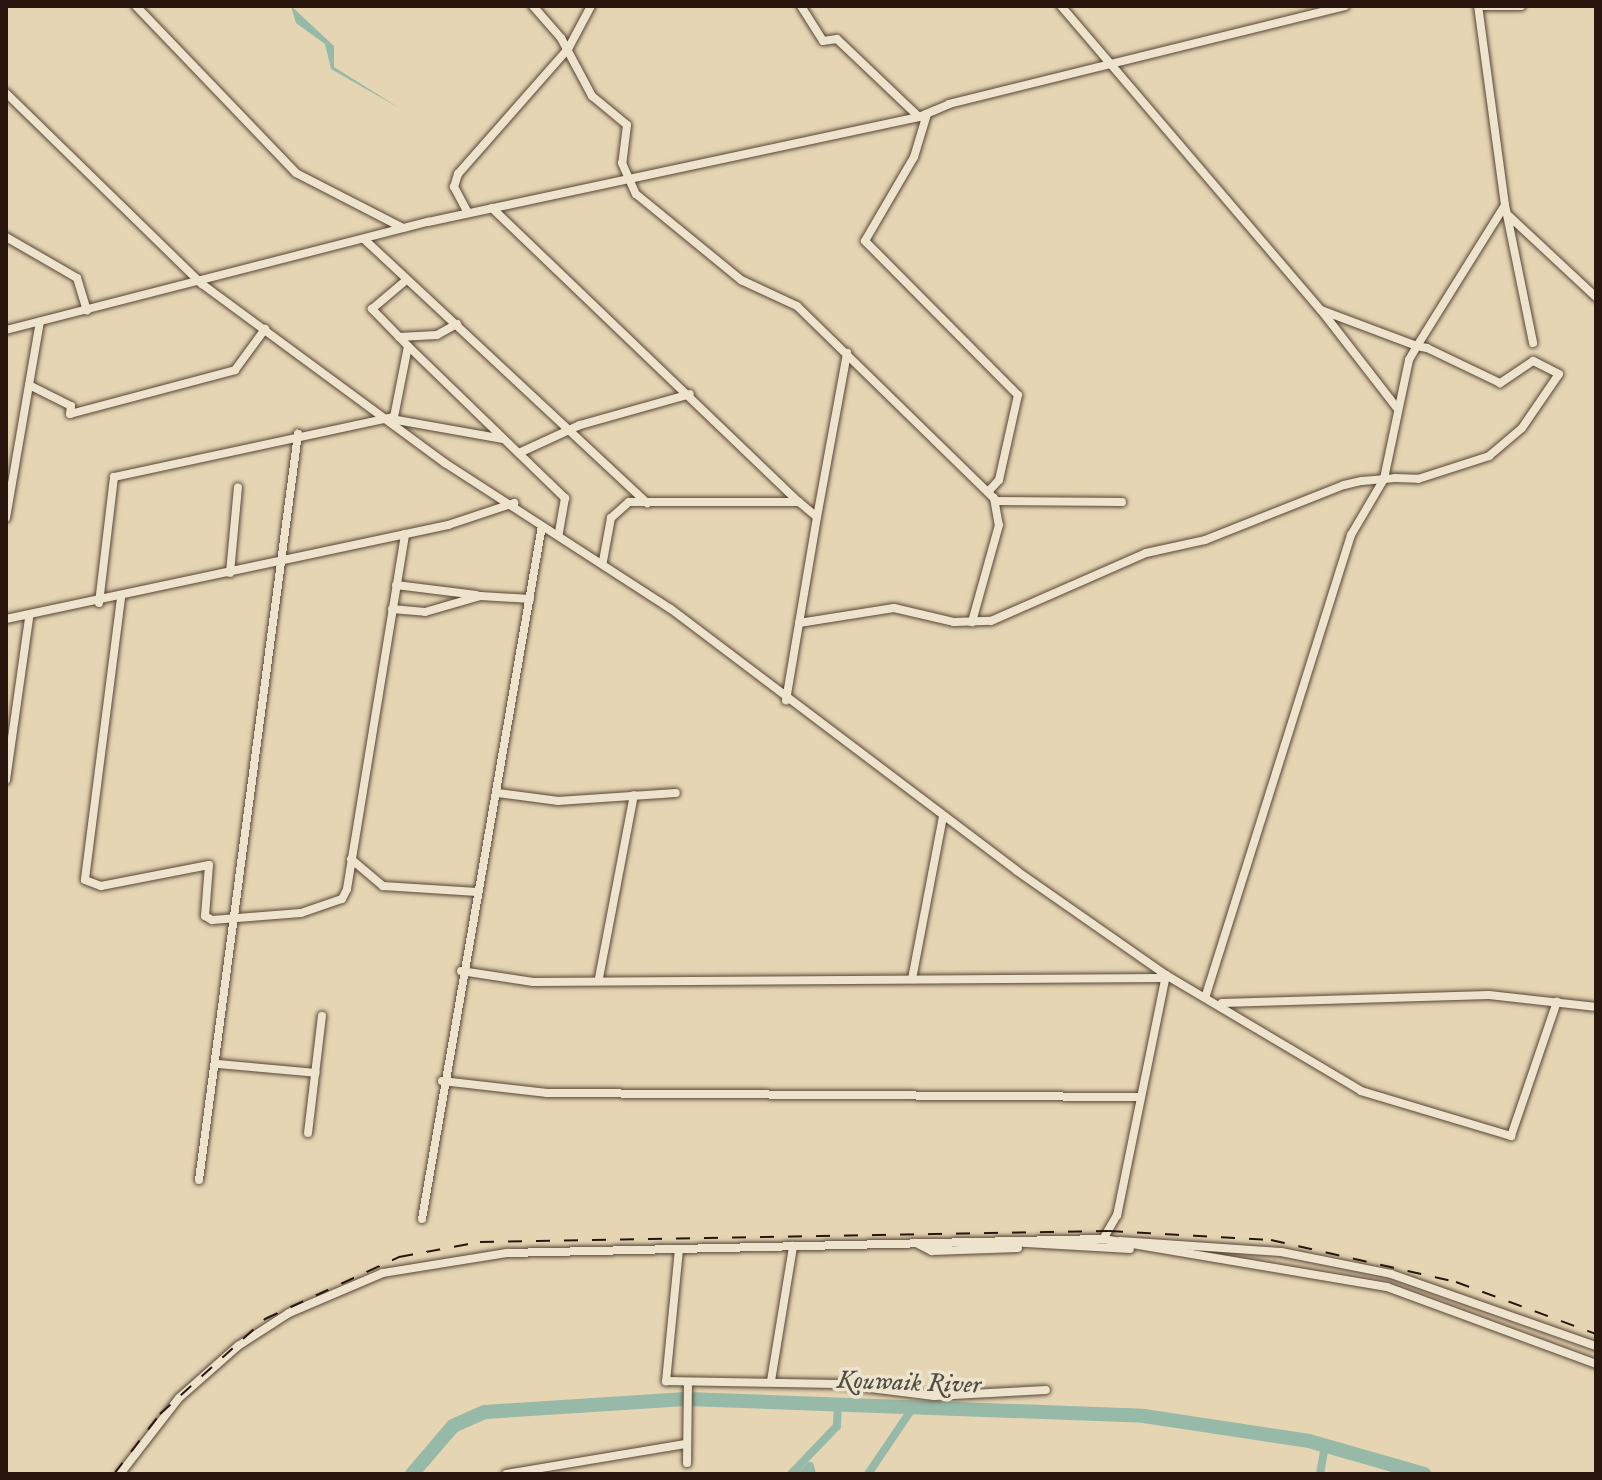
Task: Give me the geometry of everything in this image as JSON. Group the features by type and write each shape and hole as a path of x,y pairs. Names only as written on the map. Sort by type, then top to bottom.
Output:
{"street":[{"path":"136,6 296,173 404,229"},
{"path":"533,6 568,49 592,96 627,125 625,180"},
{"path":"468,213 454,187 458,174 568,49 591,6"},
{"path":"801,6 823,41 837,39 923,116"},
{"path":"1061,6 1321,310 1397,408"},
{"path":"6,330 202,284 468,213 923,116 1112,62 1345,6"},
{"path":"1478,6 1505,205 1533,343"},
{"path":"1484,6 1521,6"},
{"path":"6,93 202,284 390,419 514,503 542,526 603,561 786,700 1164,976 1221,1003 1361,1091 1511,1136 1557,1002"},
{"path":"923,116 914,157 865,241 1018,395 999,480 988,492"},
{"path":"625,180 723,267 797,306 988,492 995,501 999,525 972,622"},
{"path":"1206,995 1351,535 1384,479 1397,408 1417,346 1505,205"},
{"path":"492,208 817,517"},
{"path":"1508,215 1596,297"},
{"path":"6,237 77,278 87,311"},
{"path":"365,240 405,281 572,429 647,503"},
{"path":"405,281 372,309 565,498 559,533"},
{"path":"799,623 894,608 972,622 1050,601 1146,553 1205,540 1344,485 1384,479 1418,479 1495,452 1559,379 1533,361 1500,383 1417,346 1321,310"},
{"path":"6,518 40,322"},
{"path":"399,337 437,335 457,324"},
{"path":"29,385 71,406 70,414 235,370 265,329"},
{"path":"390,419 408,346"},
{"path":"786,700 847,353"},
{"path":"519,453 572,429 690,394"},
{"path":"99,603 114,477 298,434 390,419 504,439"},
{"path":"199,1180 218,1064 286,561 298,434"},
{"path":"230,573 238,487"},
{"path":"995,501 1122,502"},
{"path":"603,561 615,509 647,503 799,502"},
{"path":"6,619 29,618 405,534 514,503"},
{"path":"422,1219 461,971 498,793 542,526"},
{"path":"121,598 85,880 101,886 209,865 205,916 221,924 238,917 301,913 342,899 405,534"},
{"path":"396,585 530,599"},
{"path":"392,609 425,612 480,596"},
{"path":"6,780 29,618"},
{"path":"498,793 558,801 676,793"},
{"path":"599,978 634,795"},
{"path":"912,979 943,816"},
{"path":"351,859 383,886 477,892"},
{"path":"461,971 533,982 599,978 1164,976"},
{"path":"1103,1239 1117,1215 1164,976"},
{"path":"1221,1003 1489,995 1596,1007"},
{"path":"1247,1021 1242,1009 1250,1001"},
{"path":"308,1133 322,1016"},
{"path":"218,1064 316,1073"},
{"path":"442,1081 547,1093 1139,1097"},
{"path":"120,1474 179,1398 238,1346 349,1284 507,1253 1103,1239 1281,1252 1391,1274 1596,1346"},
{"path":"1007,1241 1018,1248"},
{"path":"1115,1241 1134,1249"},
{"path":"916,1243 932,1251 1134,1249 1255,1259 1387,1287 1596,1364"},
{"path":"771,1381 793,1246"},
{"path":"679,1249 666,1381 754,1388 771,1381 934,1396 1046,1390"},
{"path":"687,1463 684,1413 688,1384"},
{"path":"506,1474 685,1444"}],"shaded area":[{"path":"291,6 334,46 334,67 401,109 331,69 325,44 296,23"}],"waterway":[{"name":"Kouwaik River","path":"412,1474 453,1426 485,1412 686,1399 1144,1416 1309,1441 1424,1474"},
{"path":"791,1474 837,1426 838,1403"},
{"path":"868,1474 914,1406"},
{"path":"1320,1474 1325,1445"},
{"path":"802,1474 810,1466 812,1474"}],"railway":[{"path":"114,1474 160,1414 265,1319 399,1257 480,1242 1109,1231 1271,1240 1456,1282 1596,1334"}]}
